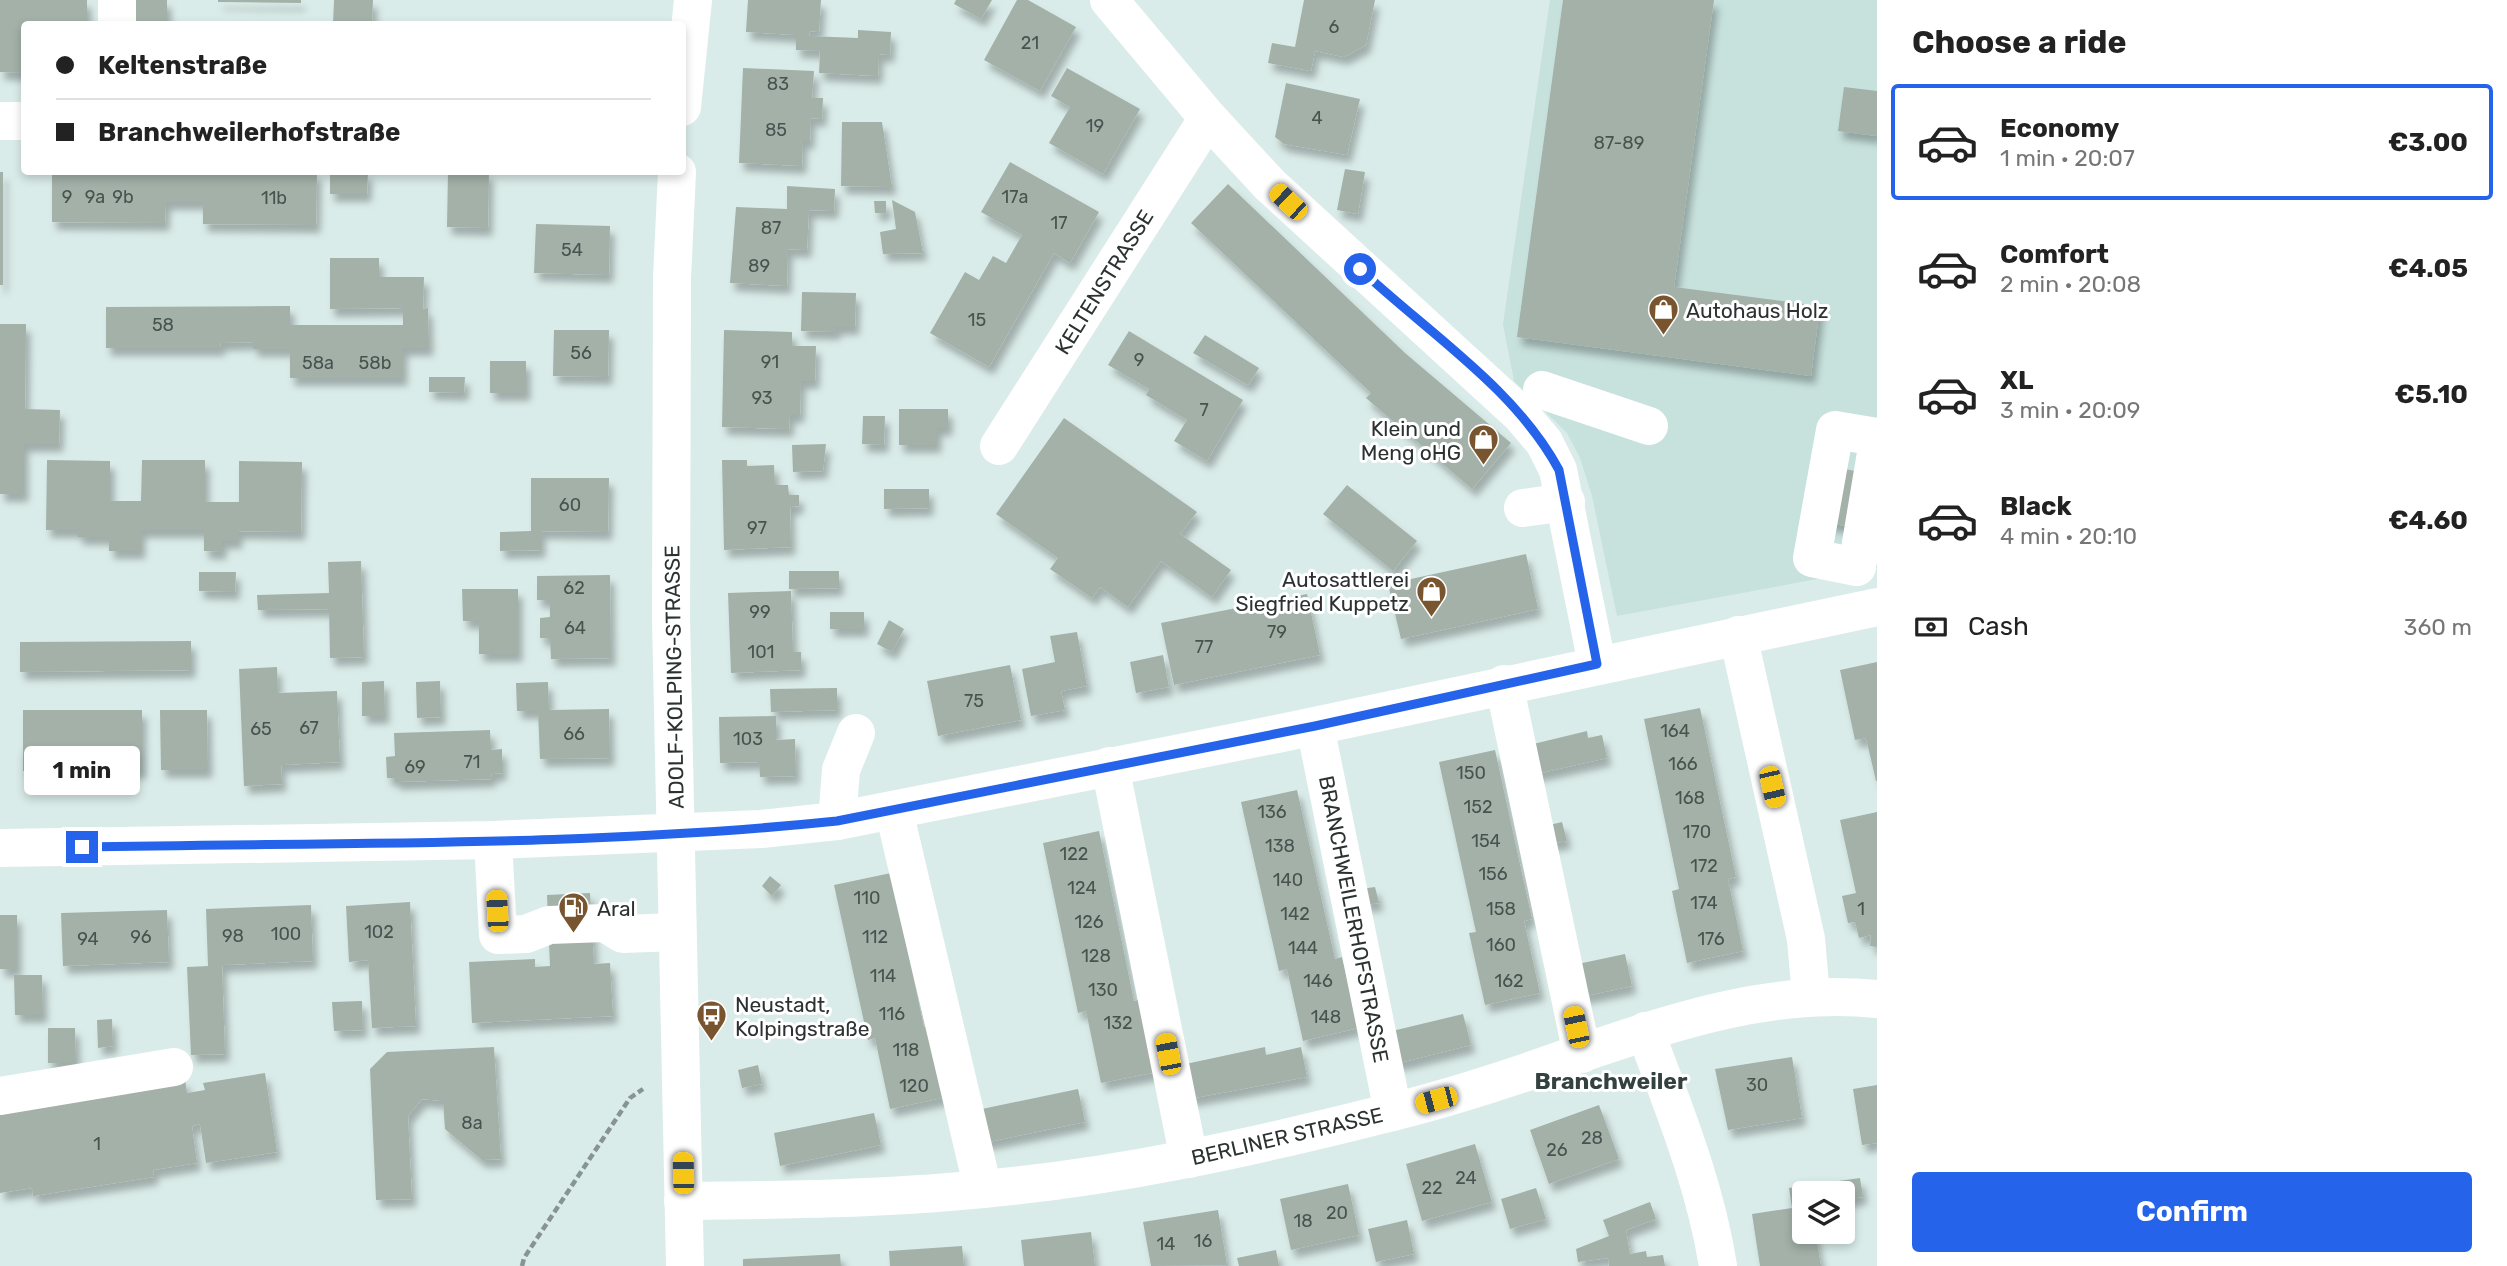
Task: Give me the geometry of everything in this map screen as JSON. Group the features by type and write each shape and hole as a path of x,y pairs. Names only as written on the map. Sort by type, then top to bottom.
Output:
{"street":[{"path":"117,0 117,21"},
{"path":"686,68 693,0"},
{"path":"1109,0 1208,118 1270,185 1521,415 1549,452 1559,470 1597,664"},
{"name":"KELTENSTRASSE","path":"999,446 1144,249 1208,118"},
{"path":"0,121 21,121"},
{"name":"ADOLF-KOLPING-STRASSE","path":"677,175 670,412 671,618 685,1266"},
{"path":"1542,390 1649,426"},
{"path":"1877,437 1835,430 1812,558 1857,567 1877,447"},
{"path":"1523,508 1566,502"},
{"path":"1826,617 1837,563"},
{"path":"0,849 677,833 837,821 1315,726 1597,664 1877,607"},
{"path":"1738,635 1806,939 1811,996"},
{"path":"1504,684 1582,1054"},
{"name":"BRANCHWEILERHOFSTRASSE","path":"1315,726 1393,1112"},
{"path":"837,821 836,799 841,770 856,733"},
{"path":"1110,766 1189,1159"},
{"path":"894,811 983,1189"},
{"path":"493,839 498,935 526,934 548,925 605,923 623,934 677,932"},
{"name":"BERLINER STRASSE","path":"683,1200 834,1199 983,1189 1084,1177 1189,1159 1393,1112 1479,1089 1644,1031 1757,1002 1811,996 1877,999"},
{"path":"1644,1031 1697,1170 1712,1223 1718,1266"},
{"path":"0,1096 174,1067"}],"path":[{"path":"522,1266 524,1258 629,1098 681,1062"}],"shaded area":[{"path":"1550,0 1877,0 1877,568 1617,616 1592,496 1580,458 1567,433 1514,381 1503,324"}],"building":[{"path":"0,0 87,0 87,21 21,21 21,73 0,72"},
{"path":"134,0 167,0 167,21 134,21"},
{"path":"301,0 301,3 218,2"},
{"path":"334,0 373,0 372,21 333,21"},
{"path":"748,0 821,0 819,32 810,31 809,36 858,38 858,30 891,32 890,55 879,54 878,76 819,73 820,51 796,50 796,35 746,32"},
{"path":"956,0 992,0 981,19 954,4"},
{"path":"1017,0 1028,0 1076,27 1040,91 984,60"},
{"path":"1304,0 1375,0 1366,45 1344,57 1315,51 1311,71 1268,63 1272,43 1295,47"},
{"path":"1563,0 1714,0 1674,287 1820,306 1811,376 1517,337"},
{"path":"743,68 814,71 812,98 823,98 822,119 811,118 810,141 803,141 802,166 739,163"},
{"path":"1067,68 1140,109 1103,174 1049,143 1070,107 1051,96"},
{"path":"1286,83 1360,99 1347,155 1284,144 1275,137"},
{"path":"1844,87 1877,91 1877,136 1838,131"},
{"path":"842,122 882,122 892,187 841,186"},
{"path":"1010,162 1099,212 1070,263 1054,253 989,367 930,333 965,272 979,280 993,256 1006,263 1022,235 981,212"},
{"path":"1345,169 1365,172 1358,214 1337,210"},
{"path":"0,172 3,172 3,285 0,285"},
{"path":"52,175 317,175 316,225 203,224 203,202 166,202 165,223 52,222"},
{"path":"330,175 368,175 367,194 330,194"},
{"path":"448,175 489,175 488,228 447,227"},
{"path":"1228,184 1405,353 1511,443 1472,489 1366,398 1371,393 1191,223"},
{"path":"787,186 835,189 834,211 809,210 807,250 788,249 787,286 730,283 736,207 787,209"},
{"path":"892,200 915,212 923,253 883,254 880,232 896,229"},
{"path":"874,201 886,201 886,213 875,213"},
{"path":"536,224 610,226 609,275 534,273"},
{"path":"330,258 379,258 379,277 424,277 423,309 428,308 429,348 403,348 403,378 290,378 290,349 253,349 253,342 220,343 221,348 106,348 106,307 290,306 290,325 403,325 403,308 330,309"},
{"path":"802,292 856,293 855,327 836,327 836,332 801,331"},
{"path":"0,324 26,324 25,409 60,410 59,444 24,444 24,494 0,494"},
{"path":"554,330 609,330 608,377 553,376"},
{"path":"724,330 792,332 792,346 816,346 815,381 801,381 800,415 790,415 789,429 722,427"},
{"path":"1129,331 1243,400 1207,461 1174,441 1187,420 1146,395 1149,389 1108,365"},
{"path":"1205,335 1259,368 1248,385 1193,353"},
{"path":"490,361 526,361 526,393 490,393"},
{"path":"429,377 465,377 464,393 429,392"},
{"path":"899,409 948,409 948,428 937,428 937,445 899,445"},
{"path":"863,416 885,416 884,445 862,444"},
{"path":"1064,418 1197,512 1180,534 1231,570 1212,597 1161,561 1128,607 1100,587 1092,598 1050,569 1058,558 996,514"},
{"path":"826,444 823,471 793,472 792,445"},
{"path":"47,460 110,461 110,501 141,501 142,460 205,460 205,502 239,502 239,461 302,462 301,532 238,531 238,541 222,541 222,552 204,551 204,530 141,530 141,551 109,551 109,537 78,537 78,530 46,530"},
{"path":"722,460 747,460 747,466 774,465 775,485 788,485 789,495 799,495 799,506 790,507 791,547 724,550"},
{"path":"1834,467 1866,473 1856,528 1824,522"},
{"path":"531,478 609,478 608,532 541,531 541,550 500,551 500,532 531,531"},
{"path":"1347,485 1417,541 1393,571 1323,514"},
{"path":"884,489 929,489 929,508 884,509"},
{"path":"1526,554 1538,609 1401,639 1388,584"},
{"path":"361,561 364,657 330,658 329,609 258,610 257,595 329,593 328,562"},
{"path":"789,571 839,571 839,588 789,589"},
{"path":"199,572 236,572 235,592 199,591"},
{"path":"610,575 611,658 551,659 550,638 540,638 540,618 550,617 550,600 537,600 537,576"},
{"path":"462,589 518,589 518,654 479,654 479,621 463,621"},
{"path":"791,591 793,652 801,652 801,670 731,673 728,593"},
{"path":"1307,594 1320,655 1174,685 1161,623"},
{"path":"830,612 864,612 864,629 830,629"},
{"path":"889,620 904,629 892,652 877,644"},
{"path":"1077,632 1087,686 1061,691 1065,710 1031,716 1022,669 1055,662 1050,636"},
{"path":"191,641 191,670 20,672 20,642"},
{"path":"1163,655 1169,687 1136,693 1130,662"},
{"path":"1877,662 1876,781 1866,738 1855,740 1840,670"},
{"path":"1010,665 1021,720 938,736 927,681"},
{"path":"277,667 278,693 337,691 340,762 281,765 282,784 244,786 239,669"},
{"path":"384,681 385,716 362,716 362,682"},
{"path":"440,681 441,717 417,718 416,682"},
{"path":"548,682 549,710 609,709 610,758 540,759 538,711 517,711 516,683"},
{"path":"837,688 837,710 771,712 770,689"},
{"path":"1700,708 1736,877 1728,879 1743,951 1687,963 1672,891 1679,889 1644,719"},
{"path":"23,710 142,710 142,771 23,771"},
{"path":"160,710 207,710 208,770 161,770"},
{"path":"776,716 776,740 795,739 796,776 760,777 759,762 720,763 719,717"},
{"path":"490,730 491,750 502,749 502,773 491,774 492,779 395,782 395,778 387,778 386,757 395,756 394,733"},
{"path":"1587,731 1588,738 1602,735 1607,758 1532,775 1525,746"},
{"path":"1495,750 1532,919 1524,921 1540,993 1485,1005 1469,933 1476,932 1439,762"},
{"path":"1297,790 1335,959 1342,957 1358,1028 1303,1041 1287,969 1279,971 1241,802"},
{"path":"1877,812 1877,947 1870,946 1871,935 1859,938 1855,922 1848,923 1842,896 1856,893 1840,820"},
{"path":"1562,822 1567,841 1549,844 1545,826"},
{"path":"1099,831 1134,1001 1142,999 1157,1072 1101,1083 1086,1011 1078,1013 1043,843"},
{"path":"891,873 924,1027 930,1026 946,1097 890,1109 875,1038 868,1040 834,885"},
{"path":"770,876 781,885 772,896 762,886"},
{"path":"1375,887 1379,903 1365,905 1361,889"},
{"path":"590,893 594,964 610,963 613,1016 472,1023 469,962 535,959 535,967 550,966 547,895"},
{"path":"410,902 416,1026 372,1028 368,960 349,962 346,906"},
{"path":"311,905 313,961 222,965 225,1054 191,1055 187,967 208,966 206,909"},
{"path":"167,910 169,962 63,966 61,913"},
{"path":"0,915 17,915 17,969 0,969"},
{"path":"1625,954 1632,986 1581,997 1573,965"},
{"path":"14,975 42,975 43,1015 15,1015"},
{"path":"362,1001 363,1030 334,1031 332,1002"},
{"path":"1463,1014 1471,1045 1395,1064 1388,1032"},
{"path":"112,1019 113,1046 98,1048 97,1020"},
{"path":"48,1028 75,1028 76,1063 48,1063"},
{"path":"494,1047 501,1159 482,1160 445,1129 443,1101 422,1099 408,1116 412,1199 376,1200 370,1069 387,1052"},
{"path":"1265,1047 1266,1055 1301,1047 1307,1077 1189,1099 1181,1065"},
{"path":"1792,1057 1802,1118 1728,1130 1715,1069"},
{"path":"758,1065 762,1084 742,1088 738,1070"},
{"path":"265,1073 277,1152 206,1163 200,1124 192,1126 197,1163 153,1170 154,1177 33,1196 32,1188 0,1193 0,1107 185,1079 187,1093 205,1090 203,1083"},
{"path":"1877,1085 1877,1143 1862,1145 1853,1089"},
{"path":"1078,1089 1085,1122 983,1143 977,1110"},
{"path":"1599,1105 1619,1159 1549,1184 1530,1130"},
{"path":"874,1113 881,1145 780,1166 774,1133"},
{"path":"1475,1144 1492,1202 1422,1221 1406,1164"},
{"path":"1860,1178 1863,1197 1855,1198 1855,1181 1839,1181"},
{"path":"1348,1184 1359,1235 1291,1250 1280,1199"},
{"path":"1536,1188 1546,1219 1510,1229 1501,1199"},
{"path":"1789,1188 1792,1188 1792,1208"},
{"path":"1650,1202 1656,1219 1626,1230 1630,1254 1646,1251 1647,1257 1663,1255 1665,1266 1609,1266 1608,1258 1578,1262 1576,1249 1609,1236 1603,1220"},
{"path":"1792,1208 1792,1244 1817,1244 1821,1266 1760,1266 1752,1214"},
{"path":"1218,1210 1227,1265 1151,1266 1143,1222"},
{"path":"1407,1220 1414,1254 1376,1262 1368,1229"},
{"path":"1091,1232 1095,1266 1024,1266 1021,1240"},
{"path":"962,1246 964,1266 890,1266 889,1251"},
{"path":"1276,1250 1279,1266 1239,1266 1237,1258"},
{"path":"840,1254 841,1266 743,1266 743,1259"}],"place":[{"name":"Autohaus Holz","path":"1663,337"},
{"name":"Klein und Meng oHG","path":"1484,467"},
{"name":"Autosattlerei Siegfried Kuppetz","path":"1432,618"},
{"name":"Aral","path":"574,935"},
{"name":"Neustadt, Kolpingstraße","path":"712,1043"}],"district":[{"name":"Branchweiler","path":"1611,1081"}],"route":[{"path":"82,847 546,838 761,829 837,821 1315,726 1597,664 1559,470 1544,442 1521,415 1360,269"}]}
